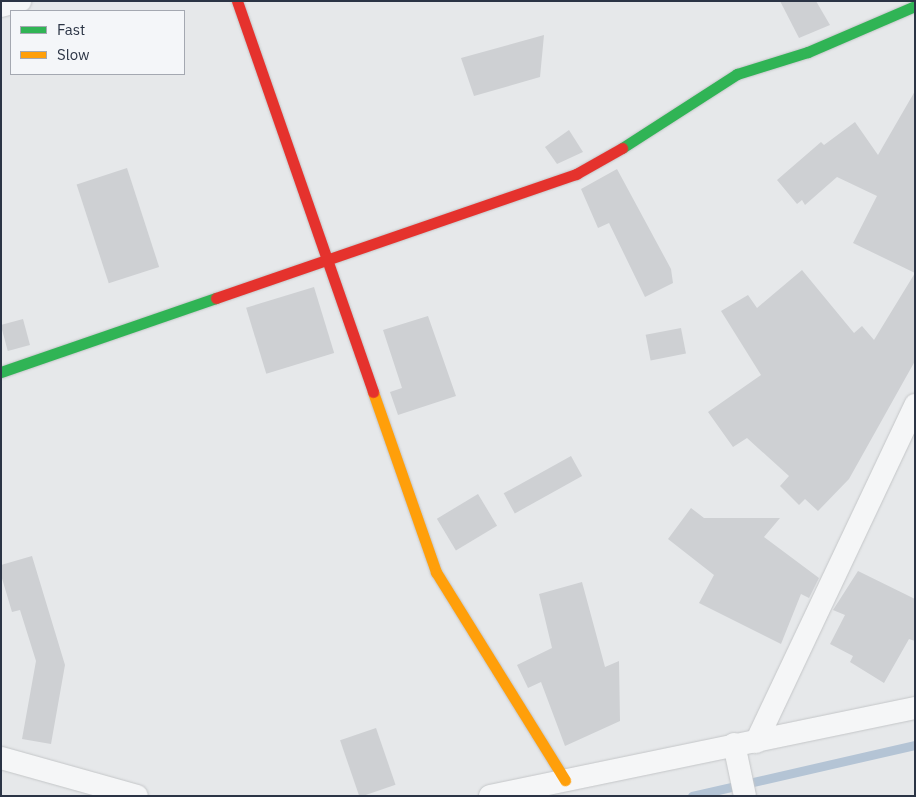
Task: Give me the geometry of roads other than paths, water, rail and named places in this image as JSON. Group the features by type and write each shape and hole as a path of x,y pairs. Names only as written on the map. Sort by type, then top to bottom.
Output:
{"street":[{"path":"1,6 20,1"},
{"path":"236,1 436,572 564,780"},
{"path":"1,372 327,262 576,174 667,122 737,74 808,52 915,6"},
{"path":"745,796 745,743 915,405"},
{"path":"490,796 915,708"},
{"path":"1,758 137,796"}],"waterway":[{"path":"692,796 915,745"}]}
